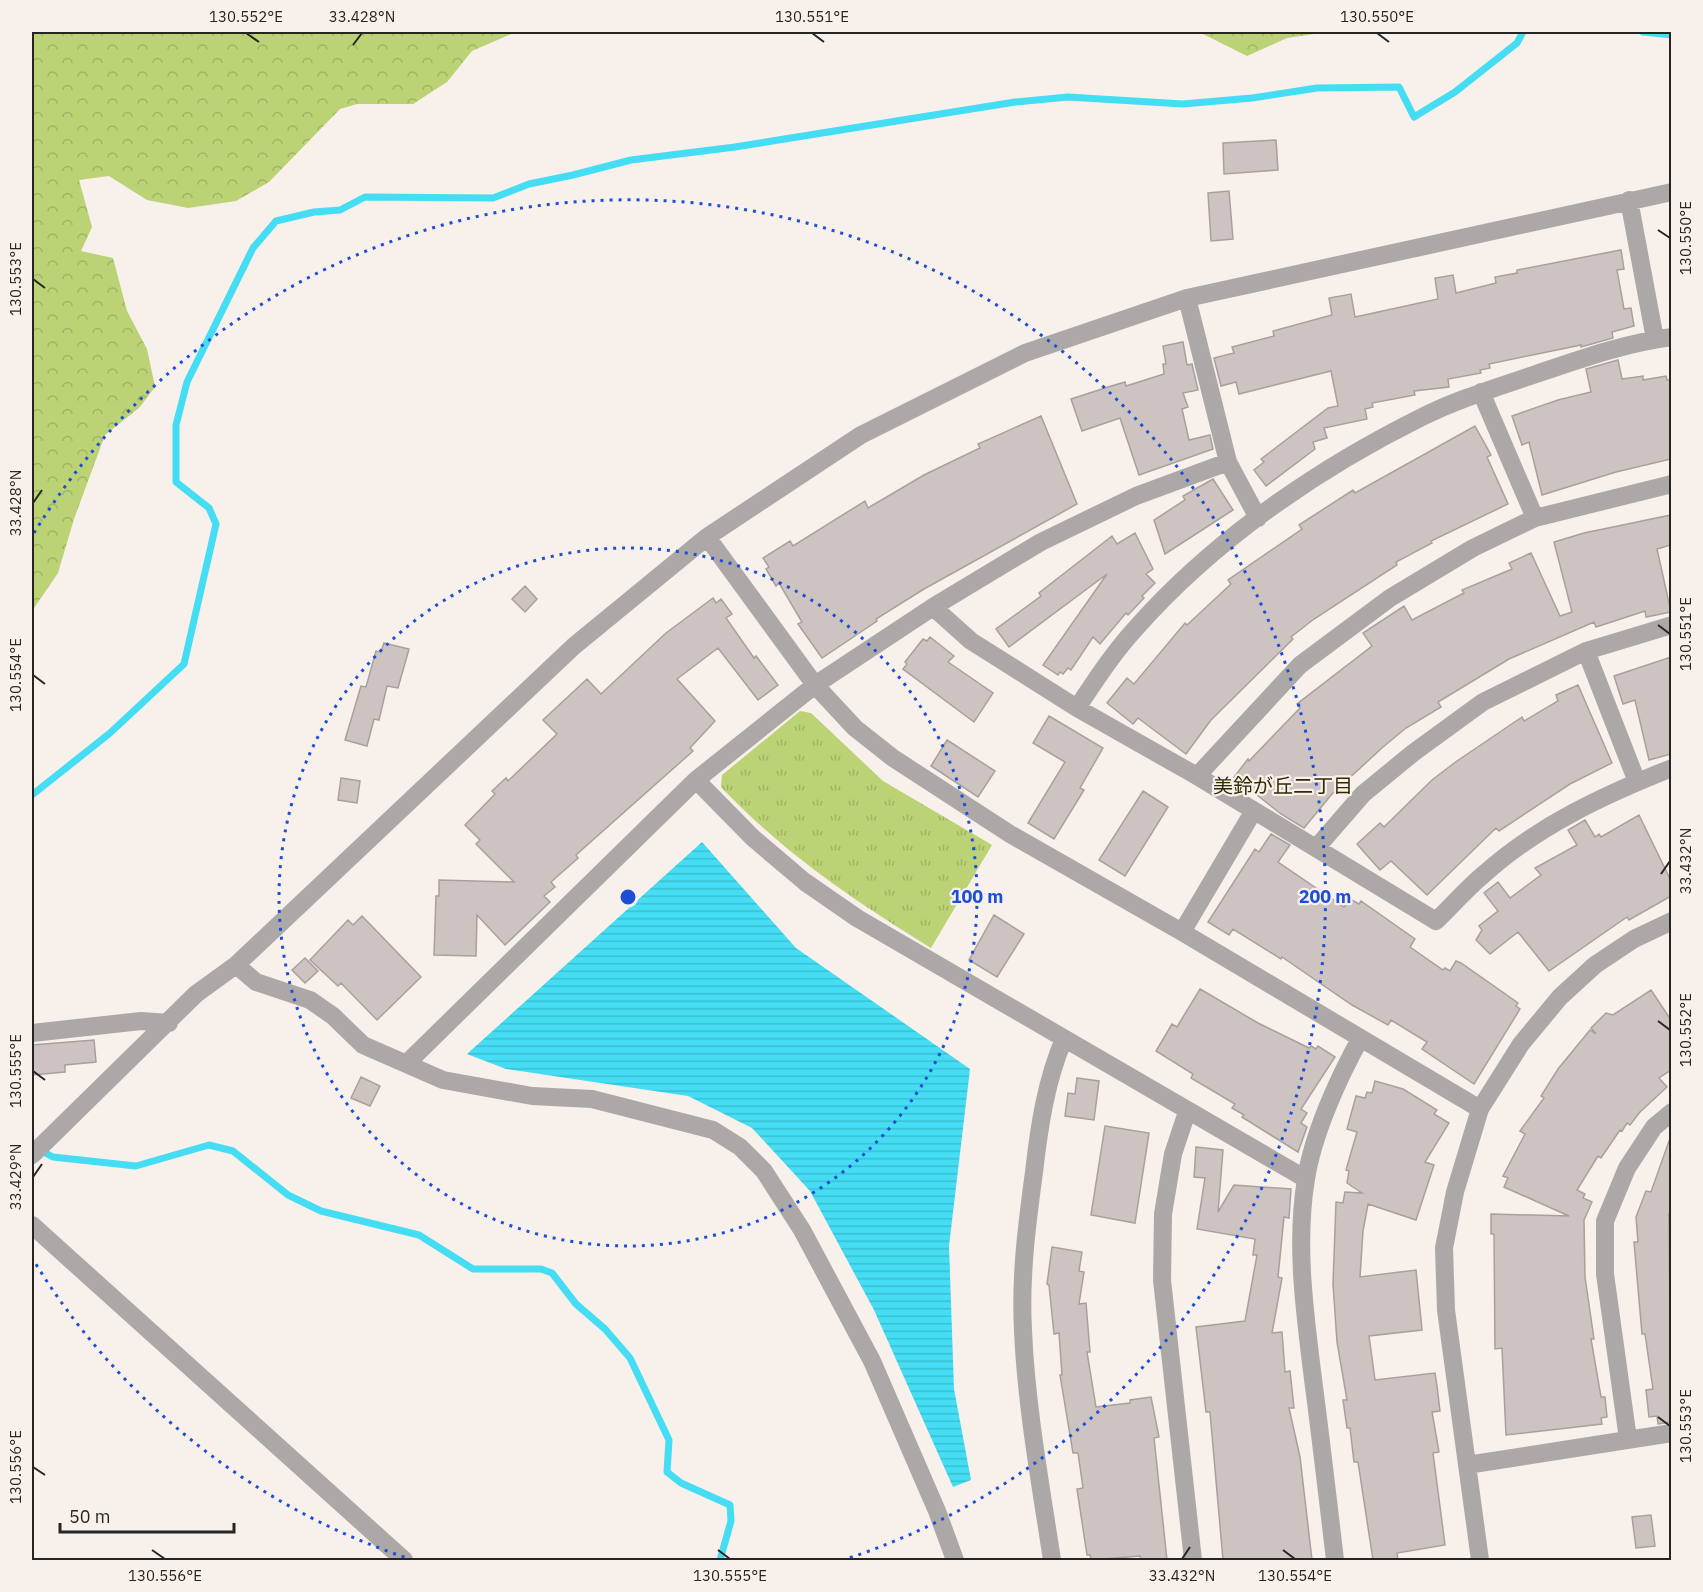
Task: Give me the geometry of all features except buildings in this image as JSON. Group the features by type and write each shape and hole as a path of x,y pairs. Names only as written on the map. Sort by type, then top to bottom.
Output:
{"street":[{"path":"32,1155 204,987 236,965 574,646 707,537 861,435 1025,353 1187,297 1671,192"},
{"path":"1077,708 1136,628 1200,564 1258,518 1343,460 1423,416 1482,392 1598,353 1663,338 1629,200"},
{"path":"1187,297 1228,462 1258,518"},
{"path":"1482,392 1535,518"},
{"path":"406,1064 696,780 815,685 933,607 1041,542 1136,496 1228,462"},
{"path":"1197,776 1300,665 1390,598 1473,548 1535,518 1671,484"},
{"path":"707,537 815,685 855,728 893,758 1010,834 1182,932 1480,1109"},
{"path":"933,607 971,640 1077,708 1317,847 1436,921 1484,874 1535,836 1585,806 1671,768"},
{"path":"1317,847 1363,794 1413,753 1483,702 1586,651 1671,625"},
{"path":"1586,651 1637,782"},
{"path":"696,780 753,838 805,882 857,918 1187,1112 1306,1179"},
{"path":"1182,932 1253,812"},
{"path":"1480,1560 1446,1310 1444,1248 1455,1192 1480,1109 1507,1064 1560,997 1595,965 1634,939 1671,921"},
{"path":"236,965 256,982 310,1000 333,1016 363,1045 443,1080 532,1096 592,1099 713,1130 740,1147 764,1171 802,1230 872,1362 937,1511 955,1560"},
{"path":"32,1033 141,1021 169,1023"},
{"path":"1052,1560 1040,1483 1023,1331 1024,1251 1037,1145 1054,1060 1064,1039"},
{"path":"1335,1560 1302,1282 1306,1179 1326,1113 1344,1068 1360,1039"},
{"path":"1187,1112 1173,1154 1163,1214 1162,1280 1193,1560"},
{"path":"1628,1439 1605,1274 1605,1221 1627,1168 1654,1126 1671,1112"},
{"path":"32,1225 404,1560"},
{"path":"1467,1465 1671,1433"}],"green space":[{"path":"32,32 516,32 472,51 447,82 413,104 357,104 340,109 269,182 236,201 188,208 147,200 109,176 79,180 92,227 81,251 113,258 127,311 147,349 155,387 139,408 105,435 74,519 58,573 32,611"},
{"path":"1199,32 1328,32 1287,38 1247,56"},
{"path":"800,711 811,713 883,781 992,845 931,948 820,874 770,834 721,787 722,775"}],"water":[{"path":"702,842 796,948 970,1069 949,1246 954,1389 971,1480 953,1487 874,1310 810,1191 752,1128 688,1096 506,1069 467,1054"}],"waterway":[{"path":"32,795 110,733 184,664 216,524 209,508 176,482 176,425 187,382 253,248 276,221 314,212 340,210 365,197 493,198 529,184 631,160 735,147 1015,102 1068,97 1183,104 1252,98 1317,88 1399,87 1414,117 1455,92 1517,43 1523,32"},
{"path":"1643,32 1672,35"},
{"path":"38,1149 53,1157 136,1166 209,1145 233,1151 288,1195 321,1211 419,1235 473,1269 541,1269 552,1273 576,1304 605,1329 630,1358 669,1440 667,1472 681,1483 730,1505 731,1521 720,1560"}],"district":[{"name":"美鈴が丘二丁目","path":"1283,786"}]}
